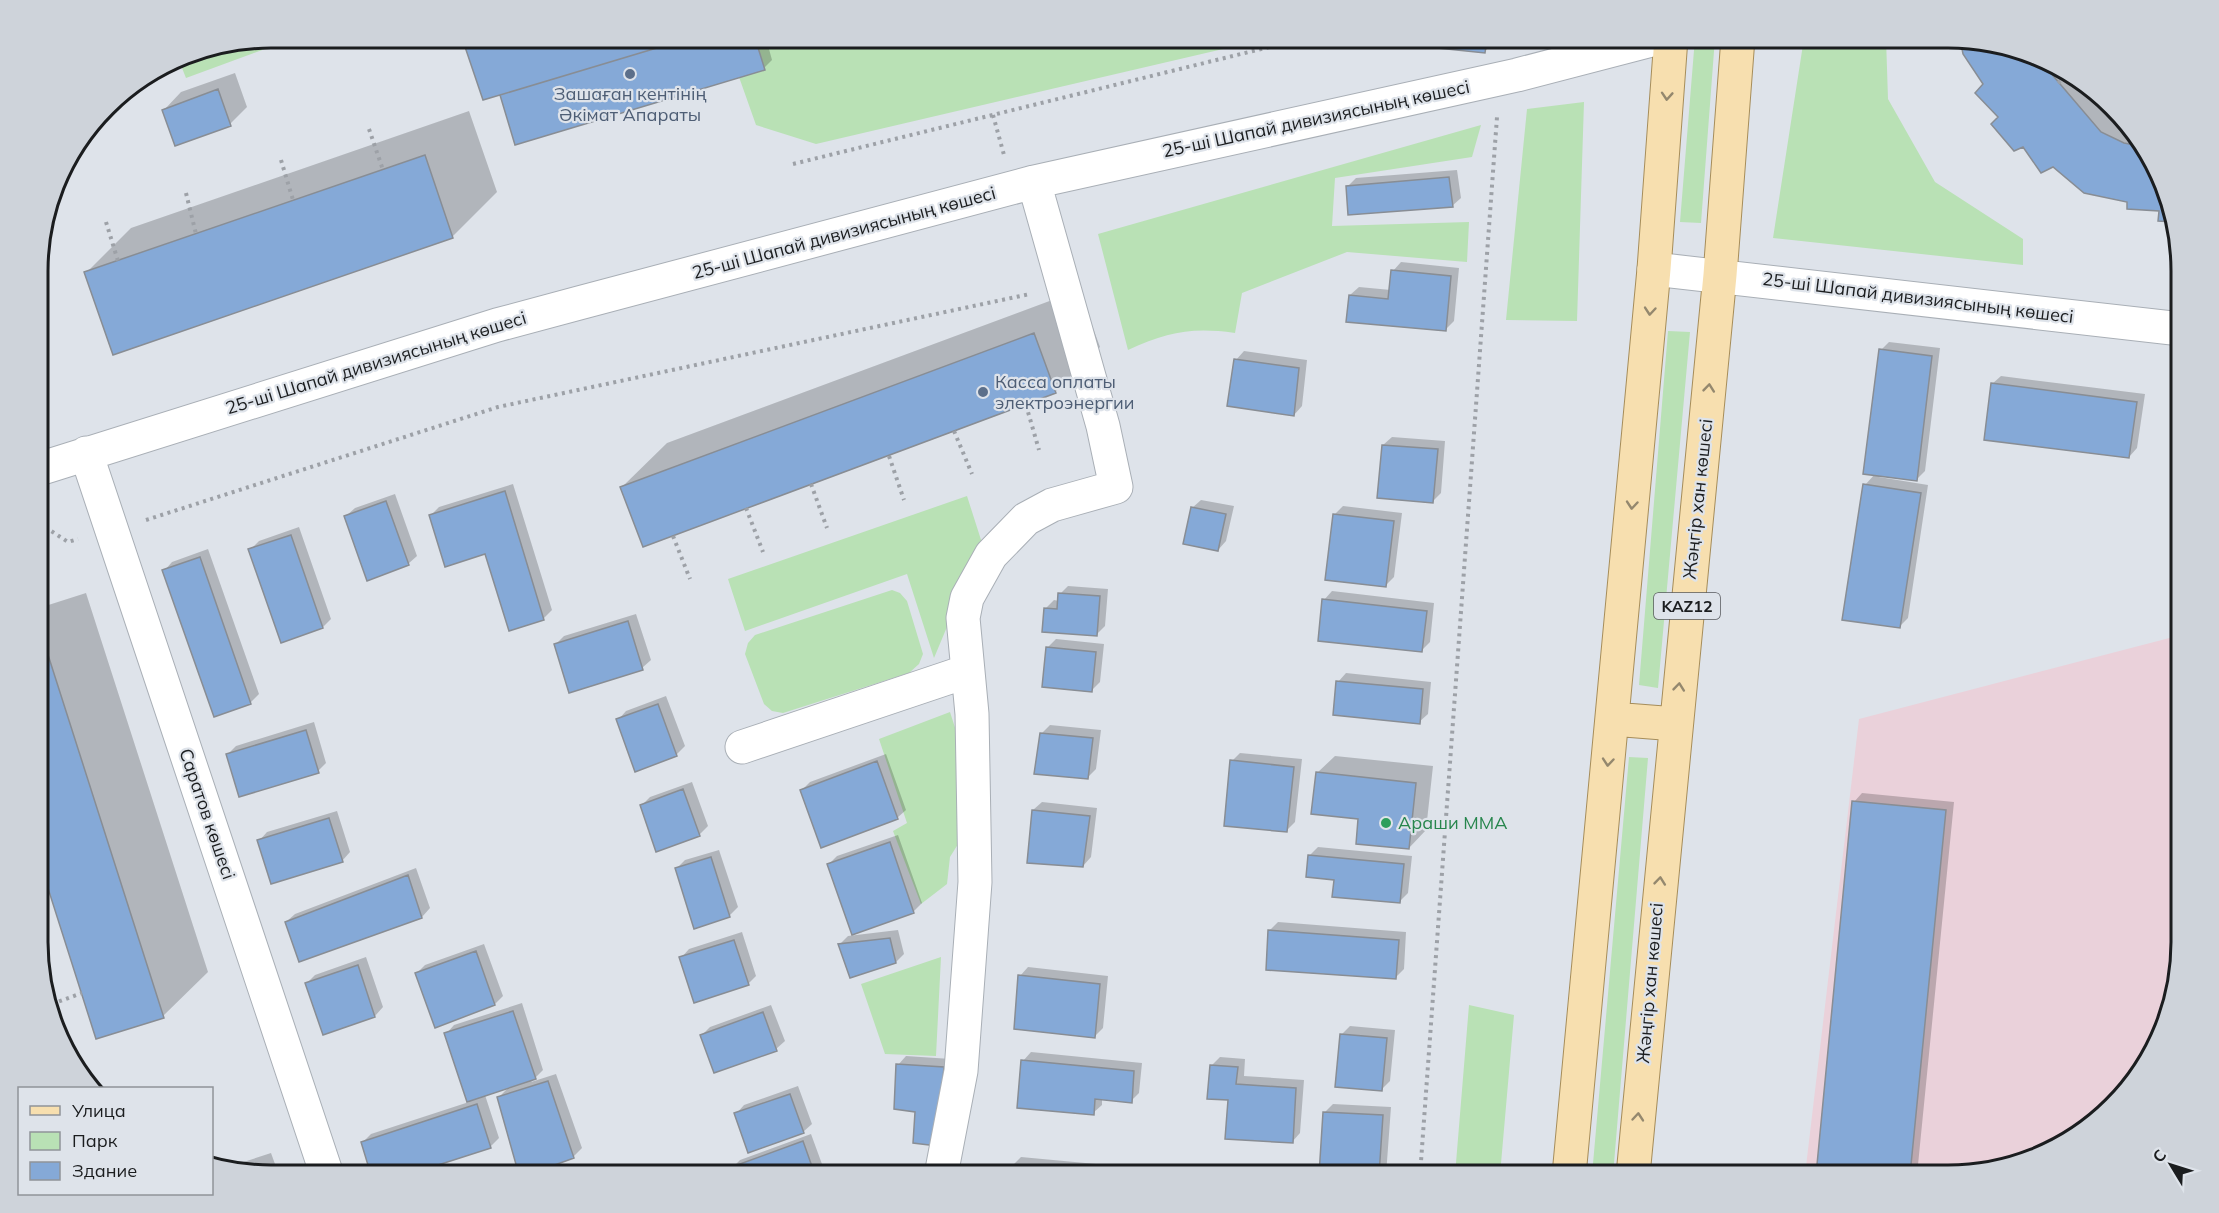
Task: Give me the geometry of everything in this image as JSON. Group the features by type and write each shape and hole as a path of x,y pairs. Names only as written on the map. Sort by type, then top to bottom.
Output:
{"main road":[{"path":"1570,1165 1654,269 1670,48"},
{"name":"Жәңгір хан көшесі","path":"1634,1165 1720,275 1737,48"},
{"path":"1612,719 1676,724"}],"street":[{"name":"25-ші Шапай дивизиясының көшесі","path":"48,466 497,325 1034,182 1500,79 1620,48"},
{"path":"943,1165 961,1071 975,882 975,792 963,618 967,598 991,555 1026,519 1052,506 1116,487 1102,426 1034,182"},
{"name":"25-ші Шапай дивизиясының көшесі","path":"1654,269 2171,328"},
{"name":"Саратов көшесі","path":"86,453 323,1165"},
{"path":"742,747 968,671"}],"path":[{"path":"793,164 1265,48"},
{"path":"1421,1165 1500,79"},
{"path":"2058,83 2062,80"},
{"path":"369,129 383,170"},
{"path":"281,160 293,201"},
{"path":"186,194 196,234"},
{"path":"106,222 118,261"},
{"path":"48,530 68,542 112,531 498,407 1064,287"},
{"path":"1026,405 1039,450"},
{"path":"954,431 972,474"},
{"path":"889,456 904,500"},
{"path":"811,484 827,528"},
{"path":"746,508 763,552"},
{"path":"673,536 690,579"},
{"path":"57,1002 82,993"}],"shaded area":[{"path":"2171,638 2171,956 2167,985 2148,1040 2116,1089 2084,1119 2033,1148 1991,1161 1962,1165 1806,1165 1859,719"}],"green space":[{"path":"268,48 186,78 182,67 186,65 228,52"},
{"path":"758,48 1227,48 816,144 756,125 739,77 765,69"},
{"path":"1694,48 1714,48 1701,223 1680,222"},
{"path":"1802,48 1886,48 1888,99 1935,182 2023,239 2023,265 1773,238"},
{"path":"1584,102 1577,321 1506,320 1527,109"},
{"path":"1481,125 1472,157 1335,178 1332,226 1469,222 1467,262 1347,252 1242,293 1235,333 1180,332 1128,350 1098,234"},
{"path":"1668,331 1690,332 1658,688 1639,685"},
{"path":"967,496 982,543 934,658 907,574 745,631 728,579"},
{"path":"892,590 900,593 907,601 923,654 919,664 909,673 783,713 772,711 764,704 745,654 748,643 755,635"},
{"path":"950,712 959,740 960,841 950,857 947,884 921,904 893,831 907,823 879,739"},
{"path":"1629,757 1648,758 1614,1165 1593,1165"},
{"path":"941,957 936,1056 885,1054 861,984"},
{"path":"1469,1005 1514,1015 1501,1165 1456,1165"}],"building":[{"path":"465,48 657,48 483,100"},
{"path":"657,48 758,48 765,70 515,145 500,95"},
{"path":"1437,48 1486,48 1485,53"},
{"path":"1962,48 1991,52 2033,65 2051,74 2101,132 2131,144 2154,186 2165,221 2158,221 2159,211 2127,209 2127,202 2084,193 2053,167 2041,173 2023,147 2014,151 1991,124 1998,117 1975,93 1983,84 1963,54"},
{"path":"218,89 231,126 175,146 162,110"},
{"path":"425,155 453,238 113,355 84,272"},
{"path":"1449,177 1453,207 1348,215 1346,186"},
{"path":"1391,270 1451,276 1446,331 1346,322 1349,295 1388,299"},
{"path":"1034,333 1056,393 643,547 620,487"},
{"path":"1879,349 1932,356 1917,481 1863,474"},
{"path":"1234,359 1299,368 1294,416 1227,406"},
{"path":"1991,383 2137,402 2129,458 1984,440"},
{"path":"1382,445 1438,449 1433,503 1377,498"},
{"path":"1863,484 1921,493 1900,628 1842,620"},
{"path":"505,491 544,620 509,631 485,554 445,567 429,515"},
{"path":"386,501 409,565 367,581 344,516"},
{"path":"1191,507 1226,514 1218,551 1183,544"},
{"path":"1333,514 1394,521 1386,587 1325,580"},
{"path":"291,535 323,628 281,643 248,549"},
{"path":"200,557 251,704 214,717 162,570"},
{"path":"1058,593 1100,596 1097,636 1042,632 1044,608 1057,609"},
{"path":"1322,599 1427,611 1422,652 1318,641"},
{"path":"628,621 643,670 569,693 554,644"},
{"path":"1046,647 1096,652 1092,692 1042,687"},
{"path":"48,655 164,1018 96,1039 48,888"},
{"path":"1336,681 1423,689 1420,724 1333,715"},
{"path":"658,704 677,756 635,772 616,719"},
{"path":"306,730 319,773 239,797 226,754"},
{"path":"1040,733 1093,738 1088,779 1034,774"},
{"path":"1230,760 1294,767 1287,832 1224,826"},
{"path":"877,761 898,819 821,848 800,790"},
{"path":"1316,772 1416,783 1409,849 1356,844 1358,819 1311,814"},
{"path":"683,789 700,836 656,852 640,805"},
{"path":"1852,801 1946,810 1911,1165 1817,1165"},
{"path":"1032,810 1090,816 1083,867 1027,863"},
{"path":"329,818 343,862 271,884 257,840"},
{"path":"890,842 914,913 852,935 827,864"},
{"path":"1308,855 1404,864 1400,903 1332,897 1334,880 1306,877"},
{"path":"711,857 730,917 694,929 675,868"},
{"path":"408,875 422,918 299,962 285,922"},
{"path":"1268,930 1399,940 1396,979 1266,970"},
{"path":"890,938 896,963 850,978 838,944"},
{"path":"734,940 749,985 694,1003 679,957"},
{"path":"476,951 495,1005 435,1028 415,973"},
{"path":"358,965 375,1017 323,1035 305,983"},
{"path":"1018,975 1100,984 1095,1038 1014,1029"},
{"path":"513,1011 536,1079 467,1102 444,1033"},
{"path":"763,1012 777,1051 714,1073 700,1035"},
{"path":"1340,1034 1387,1038 1382,1091 1335,1087"},
{"path":"1021,1060 1134,1071 1132,1103 1095,1099 1094,1115 1017,1108"},
{"path":"896,1064 944,1067 937,1146 913,1143 915,1112 894,1109"},
{"path":"1210,1065 1238,1067 1236,1084 1296,1088 1293,1143 1225,1139 1228,1100 1207,1099"},
{"path":"548,1081 574,1158 555,1165 516,1165 497,1097"},
{"path":"790,1094 804,1133 748,1153 734,1113"},
{"path":"477,1104 491,1148 438,1165 368,1165 361,1142"},
{"path":"1323,1112 1383,1115 1380,1165 1320,1165"},
{"path":"803,1141 811,1165 737,1165"}],"place":[{"name":"Зашаған кентінің Әкімат Апараты","path":"630,74"},
{"name":"Касса оплаты электроэнергии","path":"983,392"},
{"name":"Араши ММА","path":"1386,823"}]}
